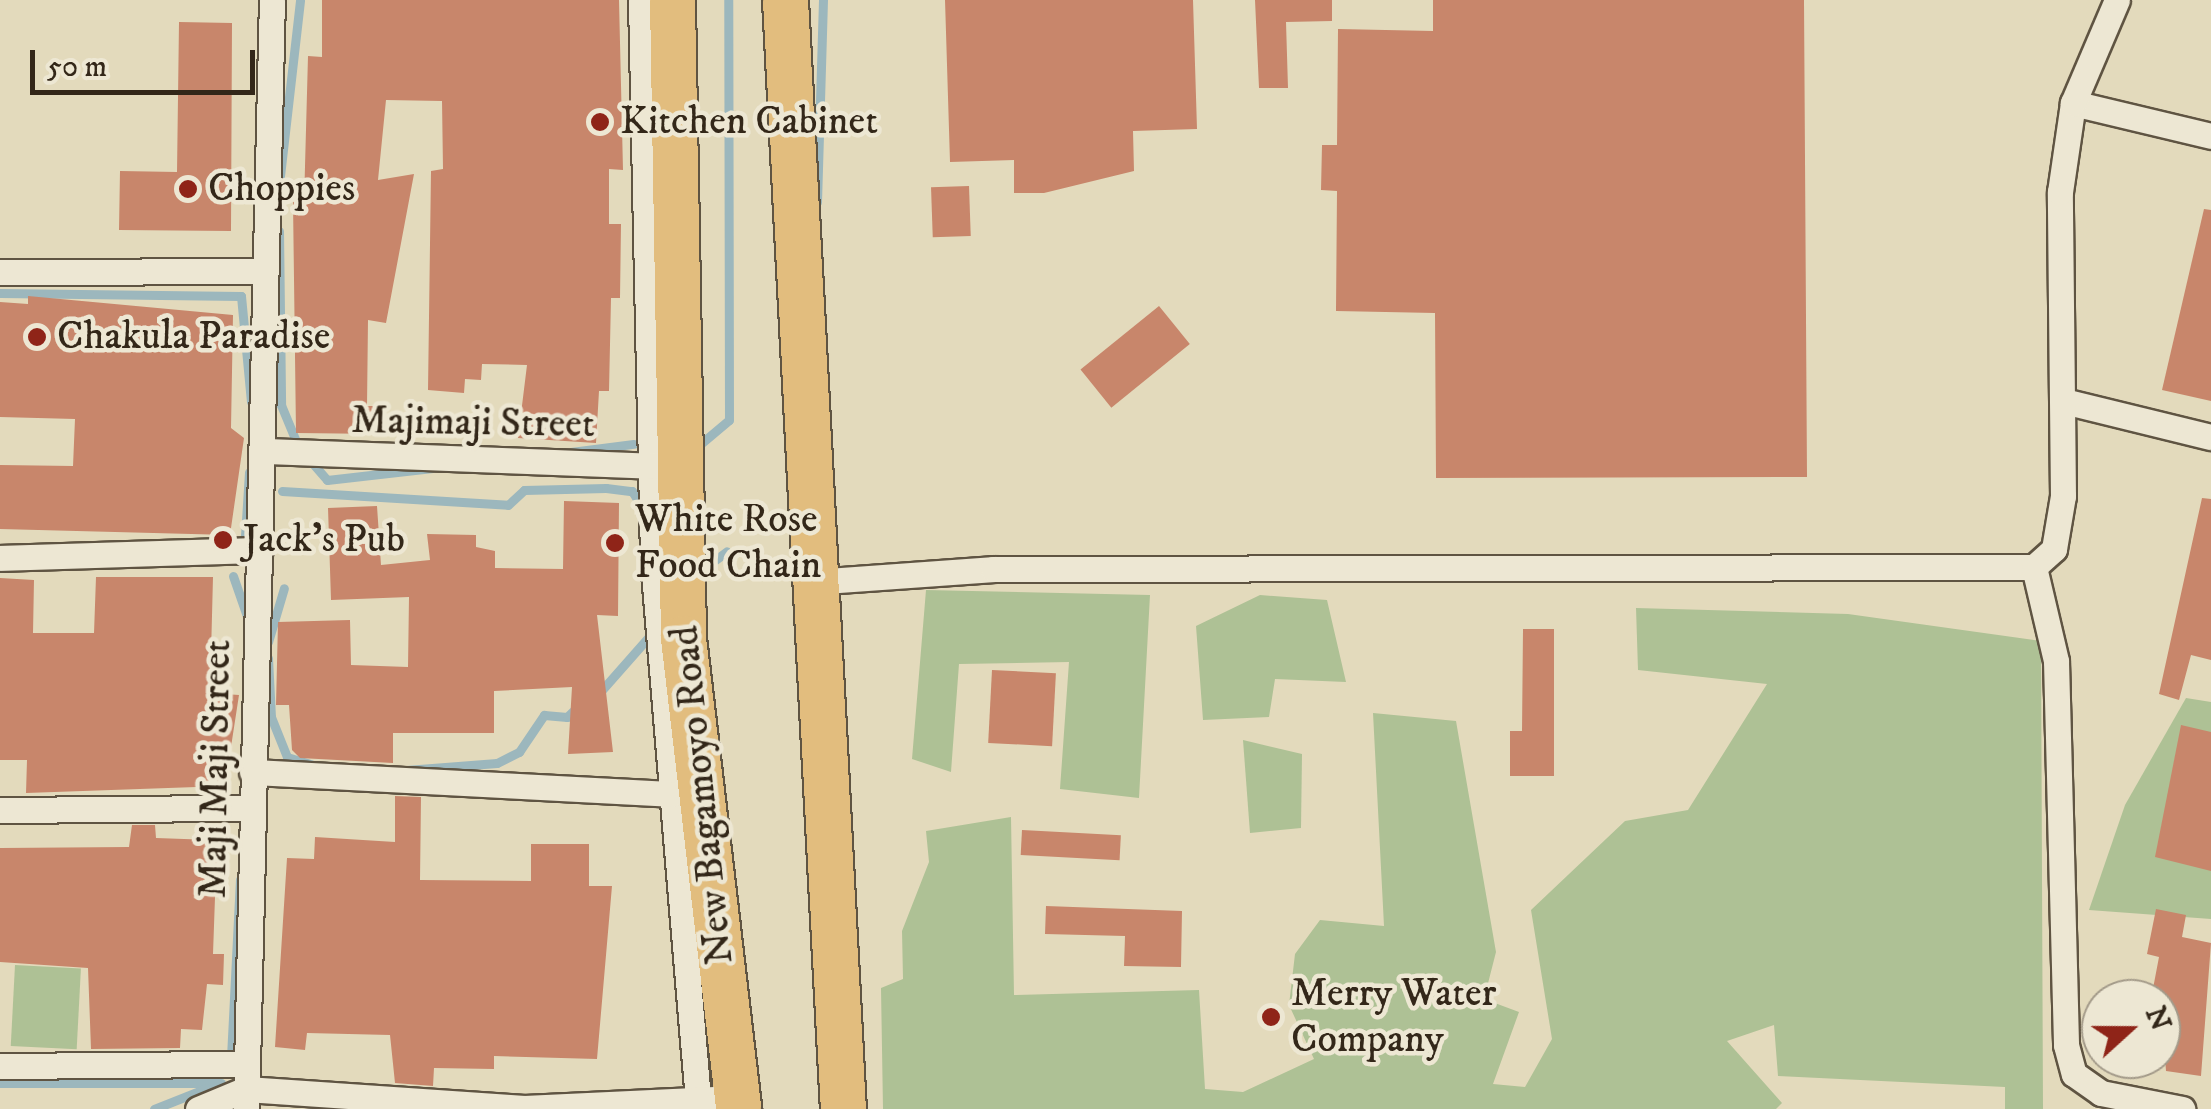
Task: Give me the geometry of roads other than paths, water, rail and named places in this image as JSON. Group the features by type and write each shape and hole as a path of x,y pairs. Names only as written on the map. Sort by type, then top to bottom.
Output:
{"highway":[{"name":"New Bagamoyo Road","path":"672,0 663,466 683,638 724,1102"},
{"path":"785,0 812,582 843,1109"}],"street":[{"name":"Maji Maji Street","path":"246,1087 252,772 266,451 265,271 272,0"},
{"path":"0,1066 524,1108 724,1102 671,794 663,466 641,0"},
{"path":"812,582 993,569 2034,567 2054,549 2064,401 2060,192 2073,103 2116,0"},
{"path":"2073,103 2211,136"},
{"path":"0,272 265,271"},
{"path":"2064,401 2211,437"},
{"name":"Majimaji Street","path":"266,451 663,466"},
{"path":"0,558 260,550"},
{"path":"2034,567 2056,661 2066,1045 2074,1074 2101,1093 2182,1109"},
{"path":"252,772 671,794"},
{"path":"0,810 252,808"},
{"path":"198,1109 246,1087"}],"waterway":[{"path":"280,176 300,0"},
{"path":"698,446 729,420 728,0"},
{"path":"817,202 823,0"},
{"path":"279,231 281,405 298,446"},
{"path":"0,293 241,296 251,402"},
{"path":"571,452 633,444"},
{"path":"308,458 327,480 432,468"},
{"path":"245,536 249,472"},
{"path":"282,491 508,505 524,490 606,488 632,491 642,507"},
{"path":"698,573 727,551"},
{"path":"233,576 248,619"},
{"path":"268,642 284,588"},
{"path":"601,691 653,632"},
{"path":"268,658 271,717 287,757 313,765"},
{"path":"406,770 497,763 519,752 544,715 567,717 576,708"},
{"path":"231,1057 240,879"},
{"path":"0,1083 221,1083"},
{"path":"154,1109 207,1088"}],"place":[{"name":"Kitchen Cabinet","path":"600,122"},
{"name":"Choppies","path":"188,189"},
{"name":"Chakula Paradise","path":"37,337"},
{"name":"Jack's Pub","path":"223,540"},
{"name":"White Rose Food Chain","path":"615,543"},
{"name":"Merry Water Company","path":"1271,1017"}]}
